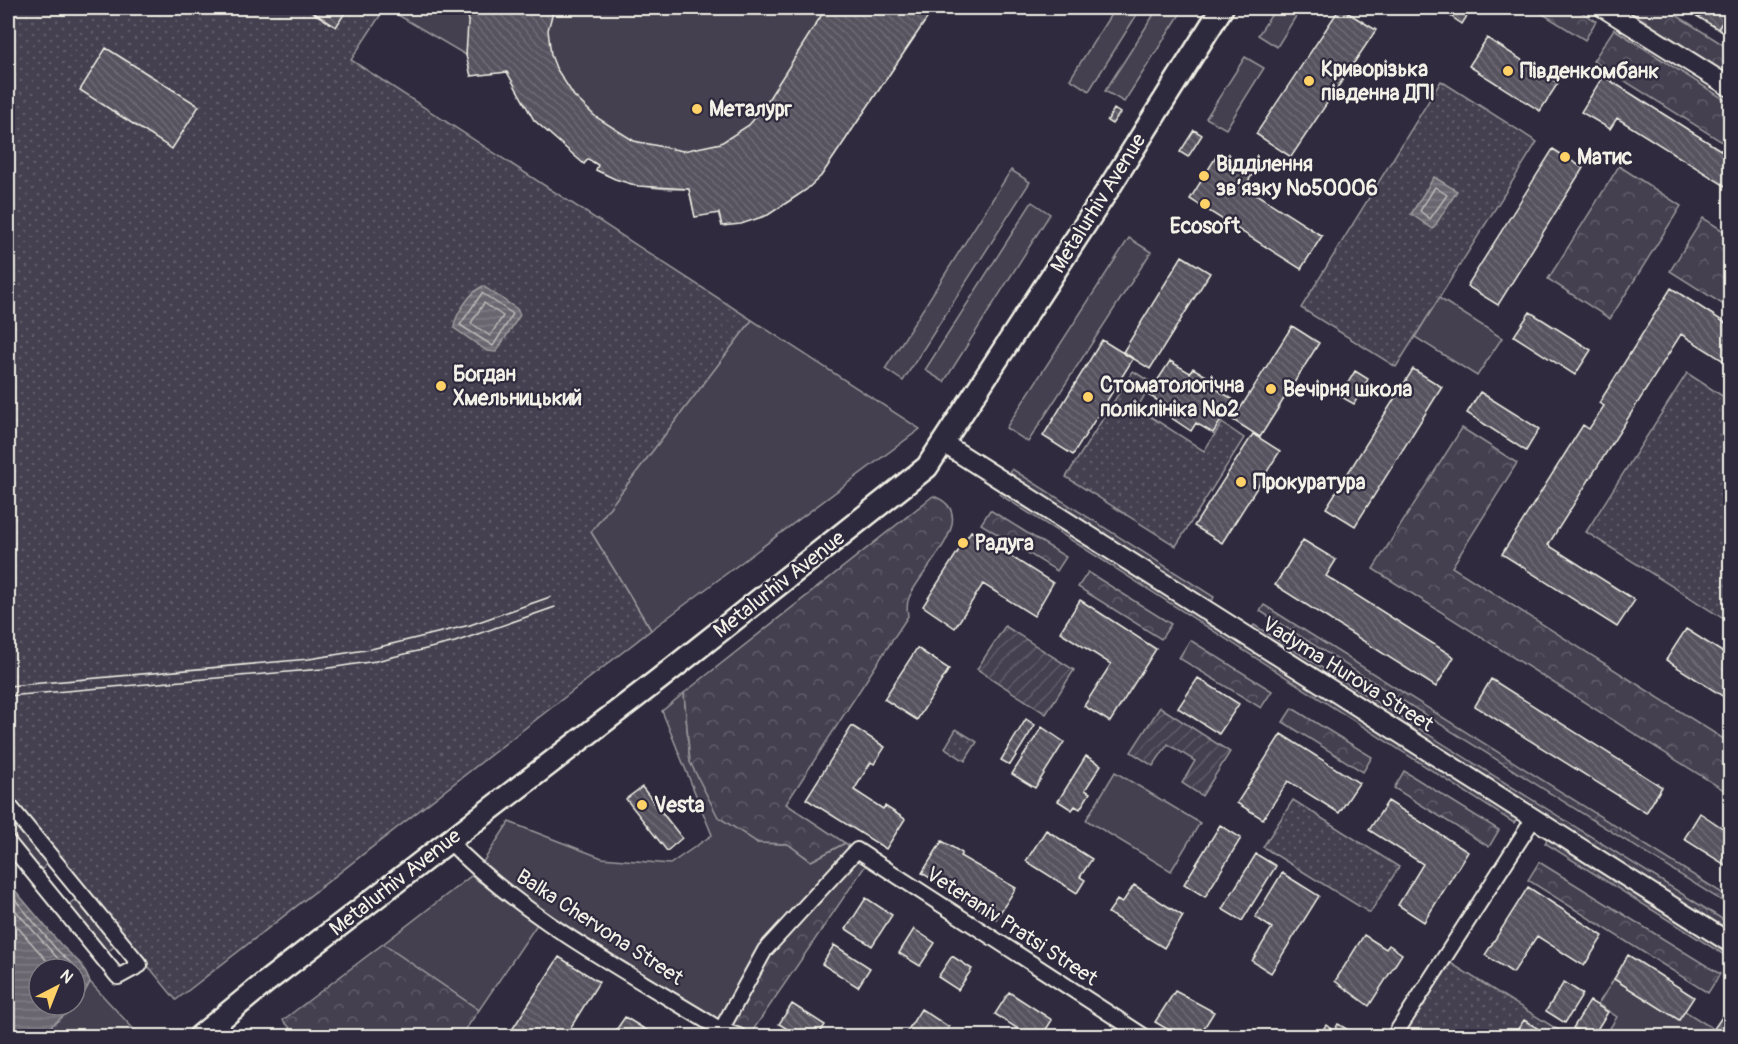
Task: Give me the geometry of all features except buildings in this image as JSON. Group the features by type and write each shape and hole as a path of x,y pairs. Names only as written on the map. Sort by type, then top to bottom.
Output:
{"main road":[{"name":"Metalurhiv Avenue","path":"200,1036 448,840 658,680 927,467 1109,188 1222,8"}],"street":[{"path":"1604,8 1731,87"},
{"name":"Vadyma Hurova Street","path":"943,443 1731,943"},
{"path":"8,804 140,965 118,977 8,842"},
{"path":"1394,1036 1534,818"},
{"name":"Balka Chervona Street","path":"448,840 477,871 558,928 721,1030 739,1036"},
{"name":"Veteraniv Pratsi Street","path":"721,1030 765,950 857,850 1144,1036"},
{"path":"49,893 68,878"}],"green space":[{"path":"8,8 385,8 351,60 752,320 591,532 651,630 176,1000 8,795"},
{"name":"Металург","path":"386,8 934,8 821,176 799,195 775,210 750,220 722,226 718,213 695,217 689,189 665,189 629,183 596,170 598,165 588,159 584,164 534,120 507,72 471,76 466,55"},
{"path":"1115,8 1141,8 1089,91 1070,79"},
{"path":"1158,8 1184,8 1124,102 1105,91"},
{"path":"1276,8 1301,8 1277,47 1258,35"},
{"path":"1533,8 1575,8 1596,21 1585,40"},
{"path":"1624,8 1665,8 1730,49 1730,75"},
{"path":"1614,29 1730,103 1730,147 1593,61"},
{"path":"1245,57 1264,68 1226,129 1206,118"},
{"path":"1441,81 1537,142 1396,367 1301,308"},
{"path":"1619,166 1681,206 1610,319 1548,279"},
{"path":"1011,170 1030,182 903,381 885,369"},
{"path":"1032,202 1050,214 944,382 925,370"},
{"path":"1703,218 1730,235 1730,309 1670,271"},
{"path":"1129,238 1151,252 1028,442 1006,428"},
{"path":"1439,298 1502,338 1477,376 1415,337"},
{"path":"752,320 920,429 651,630 591,532"},
{"path":"1133,371 1152,383 1137,408 1204,451 1222,423 1244,438 1176,546 1066,477"},
{"path":"1687,373 1730,401 1730,623 1586,532"},
{"path":"1462,428 1517,463 1452,567 1730,743 1730,794 1373,569"},
{"path":"1012,469 1214,597 1211,603 1009,475"},
{"path":"1002,490 1517,819 1514,823 999,494"},
{"path":"933,496 947,504 952,516 951,529 944,544 909,598 908,616 786,804 845,843 811,861 788,844 758,843 718,817 690,762 684,693"},
{"path":"990,510 1066,557 1057,571 981,524"},
{"path":"1088,572 1171,624 1161,639 1078,587"},
{"path":"1264,605 1730,898 1730,906 1260,611"},
{"path":"1254,625 1730,924 1730,931 1250,630"},
{"path":"1005,626 1074,670 1046,714 977,669"},
{"path":"1190,640 1272,691 1261,708 1179,658"},
{"path":"684,693 690,762 757,843 788,844 811,861 845,843 857,850 721,1030 477,871 509,822 602,858 670,864 712,835 662,711"},
{"path":"1160,707 1230,752 1202,796 1182,783 1195,761 1168,744 1153,766 1131,752"},
{"path":"1292,708 1372,757 1363,772 1283,722"},
{"path":"956,729 977,742 965,761 945,748"},
{"path":"1404,771 1499,830 1489,847 1394,788"},
{"path":"1115,772 1200,823 1171,871 1086,820"},
{"path":"1293,800 1399,867 1370,913 1263,847"},
{"path":"11,815 50,862 41,870 8,830 8,817"},
{"path":"1548,838 1730,951 1729,958 1545,843"},
{"path":"857,850 870,859 749,1036 739,1036 721,1030 765,950"},
{"path":"1539,862 1720,974 1708,993 1528,880"},
{"path":"471,876 538,923 479,1010 383,944"},
{"path":"78,897 117,944 108,952 68,905"},
{"path":"383,944 479,1010 461,1036 297,1036 283,1020"},
{"path":"1444,959 1568,1036 1394,1036"},
{"path":"1614,979 1679,1020 1685,1011 1712,1028 1707,1036 1605,1036 1617,1017 1598,1004"},
{"path":"90,982 140,1036 39,1036 62,1017 87,1017 87,988"}],"water":[{"path":"1434,177 1457,191 1433,229 1411,214"},
{"path":"483,286 517,309 520,315 496,352 487,351 454,328 464,304"},
{"path":"8,882 74,957 27,957 27,1017 62,1017 39,1036 8,1036"}],"tram line":[{"path":"8,686 309,659 371,649 470,625 550,597"},
{"path":"8,696 322,669 376,661 455,642 555,607"}],"place":[{"name":"Південкомбанк","path":"1508,71"},
{"name":"Криворізька південна ДПІ","path":"1309,81"},
{"name":"Металург","path":"697,109"},
{"name":"Матис","path":"1565,157"},
{"name":"Відділення зв’язку №50006","path":"1204,176"},
{"name":"Ecosoft","path":"1205,204"},
{"name":"Богдан Хмельницький","path":"441,386"},
{"name":"Вечірня школа","path":"1271,389"},
{"name":"Стоматологічна поліклініка №2","path":"1088,397"},
{"name":"Прокуратура","path":"1241,482"},
{"name":"Радуга","path":"963,543"},
{"name":"Vesta","path":"642,805"}]}
